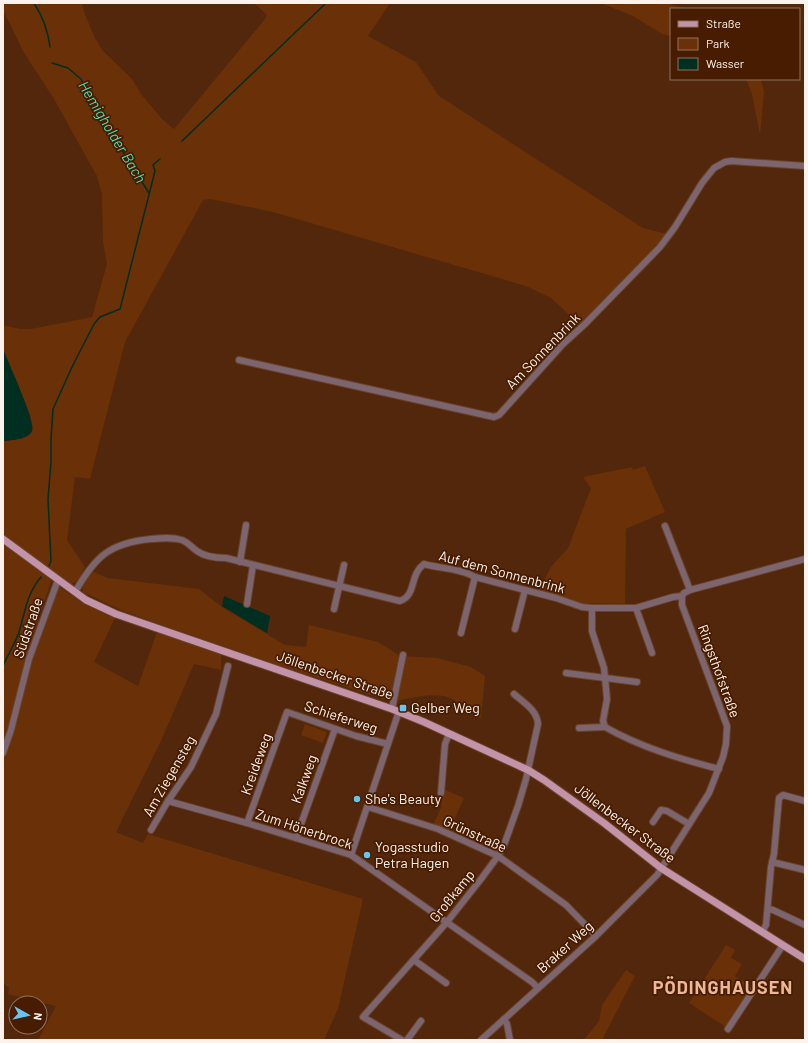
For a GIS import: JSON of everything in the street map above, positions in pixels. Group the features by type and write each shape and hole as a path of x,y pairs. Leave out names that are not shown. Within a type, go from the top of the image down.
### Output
{"main road":[{"name":"Jöllenbecker Straße","path":"3,539 86,600 145,624 396,710 528,770 604,823 661,868 805,959"}],"street":[{"name":"Am Sonnenbrink","path":"239,360 494,417 499,415 571,337 586,324 660,247 675,227 702,183 714,168 725,162 732,161 805,166"},
{"path":"240,562 246,525"},
{"path":"665,526 690,590"},
{"name":"Auf dem Sonnenbrink","path":"75,592 86,572 101,557 112,549 138,540 162,538 177,539 186,542 197,551 212,558 226,558 400,601 409,595 418,569 424,564 441,569 449,568 468,573 475,577 556,598 582,607 636,608 673,597 682,596"},
{"path":"682,596 690,590 805,559"},
{"path":"247,604 253,565"},
{"path":"334,609 344,565"},
{"path":"461,633 475,577"},
{"name":"Südstraße","path":"3,753 11,730 29,659 58,580"},
{"path":"515,629 525,590"},
{"name":"Ringsthofstraße","path":"661,868 709,793 719,769 726,744 727,726 682,605 682,596"},
{"path":"592,608 592,631 606,678 606,699 603,721 605,727"},
{"path":"636,608 652,653"},
{"path":"351,855 388,744 396,710 403,655"},
{"name":"Am Ziegensteg","path":"151,830 191,767 216,714 228,666"},
{"path":"566,673 637,682"},
{"name":"Großkamp","path":"402,1040 363,1018 447,922 481,879 504,845 518,806 538,724 537,718 530,707 514,694"},
{"name":"Schieferweg","path":"287,712 356,736 388,744"},
{"name":"Kreideweg","path":"247,823 287,712"},
{"path":"579,728 605,727 617,734 674,757 719,769"},
{"name":"Kalkweg","path":"296,838 335,729"},
{"path":"441,793 445,744 450,734"},
{"path":"762,932 766,925 779,798 783,795 805,801"},
{"name":"Zum Hönerbrock","path":"168,801 247,823 351,855 532,982 538,988"},
{"name":"Grünstraße","path":"368,807 438,829 498,856 566,905 596,936"},
{"path":"653,822 661,810 668,811 689,824"},
{"path":"772,862 805,870"},
{"name":"Braker Weg","path":"481,1040 596,936 641,892 657,875 661,868"},
{"path":"768,909 805,925"},
{"path":"728,1029 783,945"},
{"path":"414,960 446,982"},
{"path":"504,1019 508,1024 510,1040"},
{"path":"407,1040 421,1021"}],"green space":[{"path":"3,3 82,3 94,36 102,50 132,79 141,94 162,119 174,129 265,19 267,15 254,3 390,3 368,36 416,62 439,96 643,228 667,234 658,246 580,325 551,298 526,286 273,212 210,199 203,200 125,342 90,479 75,477 67,540 85,567 77,580 73,584 70,584 46,568 3,533 3,441 16,440 24,437 31,433 33,429 30,414 3,349 3,325 20,329 31,329 92,317 107,264 103,242 102,194 97,176 54,99 24,53 3,10"},
{"path":"601,3 666,3 684,8 670,8 670,36 662,34 633,16"},
{"path":"746,80 761,80 764,92 760,135 752,94"},
{"path":"645,466 665,512 626,529 625,604 581,603 539,590 551,567 568,548 591,488 583,477 632,467 633,470"},
{"path":"3,545 50,578 51,581 26,658 9,730 3,747"},
{"path":"91,571 108,578 199,589 222,607 285,645 306,647 309,625 378,642 400,656 437,658 471,667 485,676 481,719 456,701 446,697 433,695 399,700 395,703 275,664 121,610 83,592 84,584"},
{"path":"59,587 82,603 115,618 94,662 138,686 157,632 221,654 221,670 194,664 161,741 116,832 143,843 148,834 363,899 338,1009 324,1040 38,1040 41,1035 48,1035 48,1021 56,1006 48,1004 48,995 8,994 9,988 3,983 3,760 30,659 56,588"},
{"path":"305,724 327,732 323,743 301,735"},
{"path":"443,789 464,798 449,831 433,825 441,808"},
{"path":"726,945 735,950 731,958 742,964 735,976 754,988 726,1027 689,1003"},
{"path":"626,970 635,976 602,1040 584,1040 599,1021 602,1005"}],"water":[{"path":"3,349 30,416 32,431 23,438 3,441"},
{"path":"224,596 270,616 267,633 222,606"}],"waterway":[{"name":"Hemigholder Bach","path":"34,3 45,24 50,47"},
{"path":"182,141 326,3"},
{"name":"Hemigholder Bach","path":"52,63 68,68 81,79 97,111 149,193"},
{"path":"49,566 51,561 48,499 53,409 94,324 100,317 120,309 155,171 153,165 160,159"},
{"path":"3,666 19,632 29,596 41,577"}],"place":[{"name":"Gelber Weg","path":"403,708"},
{"name":"She's Beauty","path":"357,799"},
{"name":"Yogasstudio Petra Hagen","path":"367,855"}],"district":[{"name":"PÖDINGHAUSEN","path":"723,988"}]}
